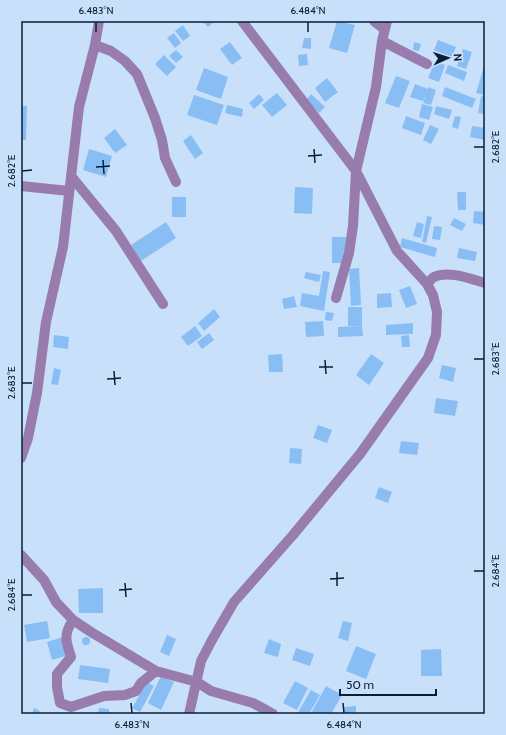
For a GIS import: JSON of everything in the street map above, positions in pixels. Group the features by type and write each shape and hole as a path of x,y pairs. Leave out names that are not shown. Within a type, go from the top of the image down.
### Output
{"street":[{"path":"21,458 28,438 37,393 46,322 63,247 79,107 95,45 99,21"},
{"path":"189,714 201,661 234,602 293,535 360,454 428,358 436,335 438,312 433,295 427,284 397,251 356,171 242,21"},
{"path":"336,298 349,253 353,226 356,171 376,87 382,41 386,25 374,21"},
{"path":"382,41 427,64"},
{"path":"95,45 111,51 125,61 137,74 155,118 162,140 165,158 176,182"},
{"path":"71,176 116,231 163,304"},
{"path":"21,186 69,191"},
{"path":"427,284 434,278 443,274 485,283"},
{"path":"21,556 44,580 56,602 73,620 156,671 197,682 211,691 253,703 273,714"},
{"path":"73,620 67,629 66,638 71,657 57,674 57,687 60,703 71,707 104,696 125,695 136,691 141,683 156,671"}],"building":[{"path":"202,21 215,21 208,27"},
{"path":"337,21 355,25 347,53 329,48"},
{"path":"183,25 190,36 183,41 175,31"},
{"path":"174,33 181,43 175,48 167,38"},
{"path":"304,38 311,38 311,49 302,48"},
{"path":"438,40 456,47 451,58 434,50"},
{"path":"230,42 242,58 232,65 220,49"},
{"path":"414,42 421,44 419,51 413,50"},
{"path":"463,49 472,52 466,69 457,66"},
{"path":"176,50 183,57 176,63 169,56"},
{"path":"307,54 308,65 299,66 298,55"},
{"path":"164,55 176,67 167,76 155,64"},
{"path":"435,61 445,65 439,82 428,78"},
{"path":"485,63 485,90 484,95 476,93"},
{"path":"448,65 467,72 464,81 445,73"},
{"path":"204,68 228,77 221,99 196,90"},
{"path":"396,76 410,81 399,108 385,103"},
{"path":"327,78 338,92 325,102 315,88"},
{"path":"415,84 428,89 428,87 436,90 431,105 423,103 426,94 423,101 410,97"},
{"path":"445,87 476,99 472,108 442,96"},
{"path":"277,93 287,105 272,117 262,105"},
{"path":"259,94 264,100 254,109 249,103"},
{"path":"311,94 325,107 319,113 306,100"},
{"path":"194,95 224,105 217,125 187,115"},
{"path":"481,96 485,97 485,114 478,113"},
{"path":"422,104 433,107 429,120 419,117"},
{"path":"227,105 243,109 242,117 225,113"},
{"path":"21,106 27,106 26,140 21,140"},
{"path":"436,106 452,110 449,119 434,114"},
{"path":"406,116 425,123 421,135 402,128"},
{"path":"455,116 461,117 458,129 452,127"},
{"path":"430,125 439,129 431,144 423,140"},
{"path":"472,126 485,128 485,140 470,137"},
{"path":"115,129 127,145 115,153 104,138"},
{"path":"191,135 203,153 195,159 183,141"},
{"path":"89,149 112,156 106,177 83,170"},
{"path":"295,187 313,188 312,214 294,213"},
{"path":"457,192 466,192 466,210 458,210"},
{"path":"172,197 186,197 186,217 172,217"},
{"path":"474,211 485,212 485,225 473,223"},
{"path":"427,216 432,217 426,243 422,242"},
{"path":"454,218 466,224 462,231 450,225"},
{"path":"166,222 176,238 141,261 131,245"},
{"path":"417,222 424,224 421,238 413,236"},
{"path":"434,226 442,227 440,240 432,239"},
{"path":"332,237 346,237 345,263 332,263"},
{"path":"402,238 437,248 435,257 400,247"},
{"path":"459,248 477,252 475,261 457,258"},
{"path":"359,268 361,305 351,306 349,269"},
{"path":"323,271 330,272 324,311 300,306 302,293 319,296"},
{"path":"306,272 321,275 319,282 304,278"},
{"path":"410,286 417,304 406,308 399,290"},
{"path":"391,293 392,307 377,308 377,294"},
{"path":"294,296 297,307 284,309 282,299"},
{"path":"348,307 362,307 362,326 348,326"},
{"path":"214,309 220,317 204,331 198,323"},
{"path":"326,312 334,313 332,321 325,320"},
{"path":"323,321 324,336 306,337 305,322"},
{"path":"413,323 413,334 386,335 386,325"},
{"path":"195,326 202,336 188,346 181,337"},
{"path":"362,326 363,336 338,337 338,327"},
{"path":"209,333 214,340 202,349 197,342"},
{"path":"54,335 69,337 68,349 53,347"},
{"path":"409,335 410,347 402,347 401,336"},
{"path":"282,354 283,372 269,372 268,355"},
{"path":"371,354 384,363 369,385 356,375"},
{"path":"442,365 456,368 453,382 439,378"},
{"path":"54,368 61,370 58,385 51,384"},
{"path":"436,398 458,401 455,416 434,413"},
{"path":"318,425 332,430 327,443 313,438"},
{"path":"401,441 419,443 417,455 399,453"},
{"path":"290,448 302,449 301,464 289,463"},
{"path":"379,487 392,492 388,503 375,498"},
{"path":"103,588 103,613 79,613 78,589"},
{"path":"47,621 50,638 27,642 24,625"},
{"path":"343,621 352,623 348,641 338,638"},
{"path":"167,635 176,639 169,656 160,652"},
{"path":"63,637 69,655 52,660 47,642"},
{"path":"86,637 89,638 89,644 86,645 83,644 82,641 83,638"},
{"path":"269,639 281,644 278,657 264,653"},
{"path":"356,646 376,654 366,679 346,671"},
{"path":"296,648 314,654 310,666 292,660"},
{"path":"441,649 442,676 421,676 421,650"},
{"path":"80,665 110,669 108,683 78,679"},
{"path":"161,676 174,682 161,710 148,703"},
{"path":"295,681 308,688 297,710 283,703"},
{"path":"147,682 154,686 140,712 132,708"},
{"path":"326,686 342,695 331,714 311,713"},
{"path":"311,690 320,695 309,714 297,714"},
{"path":"356,706 356,714 343,714 343,707"},
{"path":"34,708 40,711 38,714 32,714"},
{"path":"99,708 109,709 109,714 98,714"}]}
